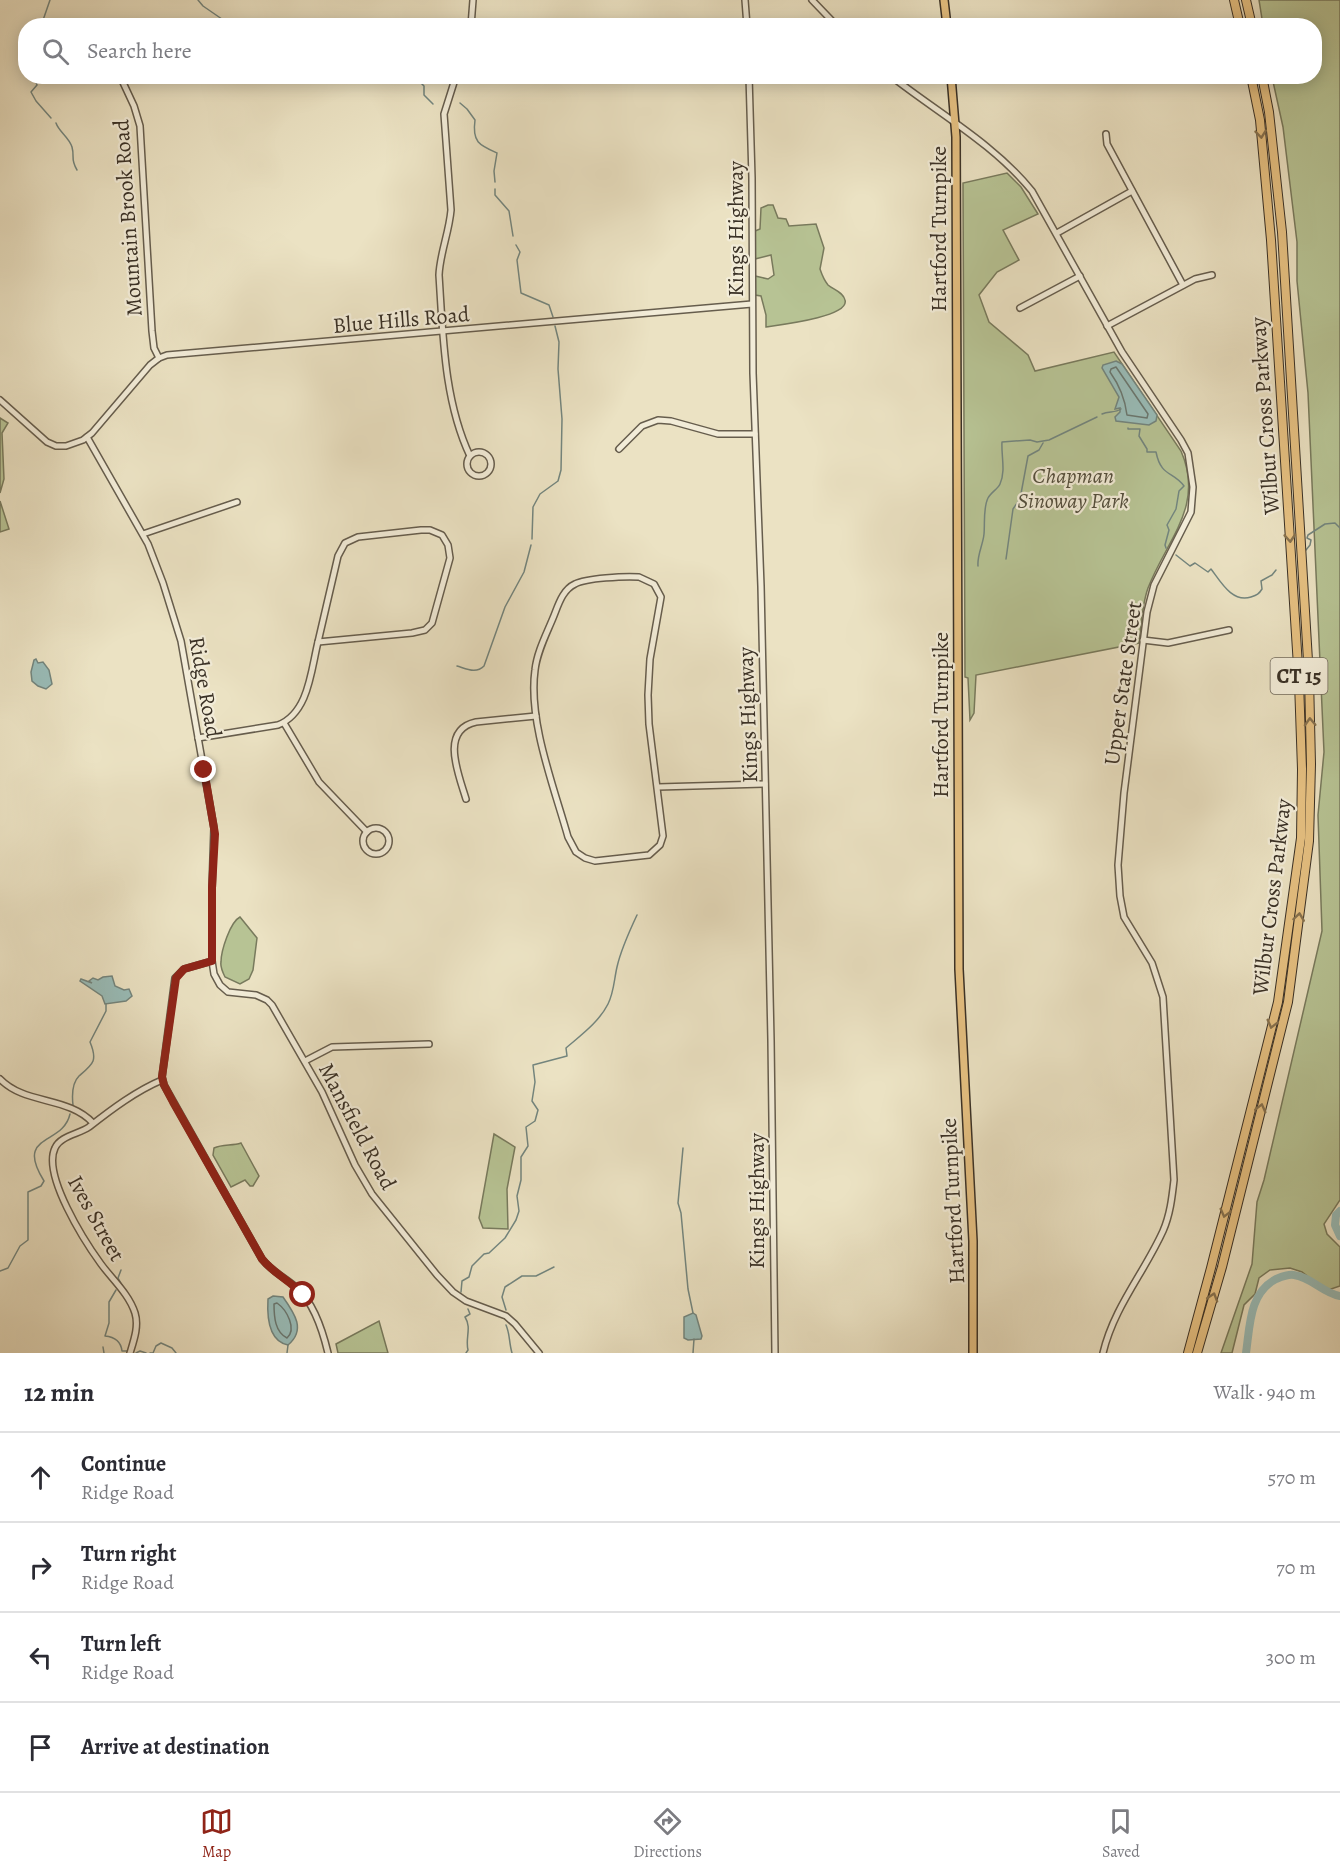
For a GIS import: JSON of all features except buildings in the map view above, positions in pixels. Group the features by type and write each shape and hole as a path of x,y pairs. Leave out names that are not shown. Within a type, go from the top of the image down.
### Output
{"highway":[{"path":"1234,0 1238,18"},
{"path":"1246,0 1250,18"},
{"name":"Wilbur Cross Parkway","path":"1186,1353 1211,1268 1278,1002 1301,838 1302,769 1299,682 1271,240 1260,120 1253,84"},
{"name":"Wilbur Cross Parkway","path":"1197,1353 1222,1267 1287,1002 1309,841 1311,764 1309,677 1282,232 1269,112 1264,84"},
{"path":"1202,1353 1206,1319"}],"main road":[{"path":"944,0 946,18"},
{"name":"Hartford Turnpike","path":"952,84 956,125 959,969 973,1241 972,1353"}],"street":[{"path":"472,18 473,0"},
{"path":"745,0 746,18"},
{"path":"812,0 829,18"},
{"name":"Mountain Brook Road","path":"124,84 140,126 152,331 154,348 159,358"},
{"path":"453,84 444,114 451,210 439,267 447,376 464,443 470,456 466,467 471,474 483,476 489,471 490,459 485,453 477,452 470,456"},
{"name":"Kings Highway","path":"749,84 775,1353"},
{"name":"Upper State Street","path":"902,84 979,141 1019,176 1037,198 1122,352 1181,440 1188,453 1193,478 1194,492 1191,512 1154,585 1143,640 1121,816 1118,865 1124,917 1152,963 1162,997 1174,1180 1171,1206 1162,1231 1113,1321 1103,1353"},
{"path":"1106,134 1107,144 1184,285"},
{"path":"1057,233 1132,191"},
{"path":"1107,326 1184,285 1201,277 1212,275"},
{"path":"1020,308 1080,276"},
{"name":"Blue Hills Road","path":"159,358 173,354 752,304"},
{"path":"0,400 49,444 66,446 87,437 159,358"},
{"path":"619,449 642,426 658,420 671,421 718,434 755,434"},
{"name":"Ridge Road","path":"87,437 143,534 159,570 178,628 214,828 212,961"},
{"path":"143,534 237,502"},
{"path":"198,738 284,723 297,711 303,700 338,556 345,543 358,537 421,530 434,531 445,538 450,558 435,619 429,627 421,632 318,642"},
{"path":"635,577 648,579 656,586 661,597 650,659 648,695 650,732 658,787 663,836 660,845 653,852 642,856 590,860 580,855 570,842 536,716 534,687 537,660 565,592 574,584 635,577"},
{"path":"1143,640 1168,643 1229,630"},
{"path":"466,799 454,747 455,737 460,730 476,722 536,716"},
{"path":"284,723 319,782 367,832"},
{"path":"658,787 765,784"},
{"path":"378,828 386,832 389,843 384,850 375,853 368,850 364,842 367,832 378,828"},
{"path":"212,961 184,969 176,978 162,1080 262,1259 272,1270 298,1289 306,1299 328,1353"},
{"name":"Mansfield Road","path":"212,961 214,974 222,988 234,993 260,996 272,1005 335,1116 357,1170 372,1194 438,1275 453,1292 466,1302 506,1316 540,1353"},
{"path":"305,1061 332,1047 429,1044"},
{"path":"0,1079 15,1091 68,1107 87,1117 93,1123"},
{"name":"Ives Street","path":"130,1353 136,1327 134,1310 125,1293 96,1256 72,1216 58,1188 52,1156 57,1144 93,1123 122,1102 162,1080"}],"green space":[{"path":"1259,0 1340,0 1340,1200 1324,1224 1327,1234 1340,1247 1340,1286 1324,1289 1302,1272 1290,1268 1270,1270 1259,1278 1255,1294 1244,1305 1232,1353 1221,1353 1252,1264 1257,1202 1322,931 1318,815 1324,752 1308,393 1297,281 1297,242 1283,127 1274,84 1322,84 1322,18 1262,18"},
{"name":"Chapman Sinoway Park","path":"1007,173 1021,187 1038,214 1003,230 1019,260 997,272 979,295 989,322 1028,355 1035,371 1114,352 1181,451 1189,489 1181,522 1148,588 1139,643 976,675 974,713 970,720 968,678 965,677 963,183"},
{"path":"773,205 778,218 786,219 789,226 816,224 824,248 820,269 828,285 840,293 845,300 844,306 837,311 812,319 766,327 766,315 761,296 755,295 755,276 768,279 774,275 771,255 755,259 755,231 760,229 761,208"},
{"path":"0,418 8,423 2,433 4,479 0,493"},
{"path":"0,501 9,529 0,532"},
{"path":"240,917 257,938 253,970 249,979 240,984 225,977 221,964 227,937"},
{"path":"494,1134 515,1147 507,1189 508,1229 483,1228 479,1218"},
{"path":"241,1143 259,1176 253,1186 245,1180 231,1187 213,1155 214,1148"},
{"path":"379,1321 388,1353 338,1353 336,1344"}],"water":[{"path":"1116,361 1122,364 1157,415 1156,421 1149,425 1116,421 1115,417 1120,412 1120,408 1115,409 1119,397 1102,368 1103,365"},
{"path":"36,659 38,663 43,662 49,670 52,684 46,689 32,681 31,672"},
{"path":"112,976 115,986 124,990 129,989 132,996 126,1001 105,1004 102,996 80,981 81,979 92,983 89,981 93,978 98,980"},
{"path":"273,1296 283,1297 297,1322 296,1334 288,1345 276,1339 270,1327 268,1299"},
{"path":"693,1313 696,1315 702,1336 701,1339 688,1340 684,1338 684,1317"}],"waterway":[{"path":"44,18 50,0"},
{"path":"198,0 220,18"},
{"path":"37,84 31,92 51,118"},
{"path":"422,84 424,95 433,104"},
{"path":"460,103 475,120 474,127 478,142 497,153 495,182"},
{"path":"56,123 71,143 77,170"},
{"path":"495,189 495,195 509,211 513,236"},
{"path":"516,245 520,252 517,260 521,293 549,305 553,317"},
{"path":"532,539 533,507 540,494 558,481 561,470 559,342 555,326"},
{"path":"1102,414 1121,409"},
{"path":"978,566 984,534 986,502 1002,479 1002,442 1049,440 1097,417"},
{"path":"1128,428 1140,429 1139,436 1147,452 1156,452 1164,470 1184,486 1179,491 1176,509 1167,525 1169,530 1166,548"},
{"path":"1006,559 1013,509 1020,499 1028,456 1039,450 1043,443"},
{"path":"1306,550 1311,540 1307,538 1308,535 1325,524 1335,523 1340,528"},
{"path":"457,666 475,670 484,666 505,607 524,572 531,545"},
{"path":"1176,555 1190,566 1195,563 1208,572 1211,569 1228,590 1244,598 1259,593 1262,589 1261,581 1276,570"},
{"path":"461,1292 462,1281 469,1277 472,1266 505,1238 519,1211 517,1196 521,1180 521,1157 528,1146 526,1127 535,1121 538,1110 532,1101 535,1082 533,1065 567,1056 566,1048 600,1017 612,995 621,954 637,915"},
{"path":"73,1105 75,1082 93,1062 94,1054 90,1042 106,1011 106,1004"},
{"path":"0,1271 8,1268 20,1246 28,1240 28,1192 41,1186 44,1181 36,1166 34,1155 37,1147 59,1131 66,1124 70,1114"},
{"path":"683,1148 678,1203 693,1313"},
{"path":"1340,1211 1336,1215 1335,1225 1340,1236"},
{"path":"506,1310 502,1297 505,1287 522,1276 536,1276 554,1267"},
{"path":"121,1270 118,1278 122,1285"},
{"path":"1246,1353 1250,1321 1256,1301 1267,1285 1276,1279 1289,1275 1300,1276 1340,1296"},
{"path":"116,1290 109,1302 109,1323 105,1336 115,1339 122,1351 127,1351"},
{"path":"466,1353 468,1329 465,1317 470,1314 468,1309"},
{"path":"506,1325 512,1353"},
{"path":"693,1353 694,1339"},
{"path":"150,1353 153,1353 156,1346 161,1343 172,1348 176,1353"},
{"path":"287,1353 288,1345"},
{"path":"103,1347 104,1353"},
{"path":"136,1353 140,1351 146,1353"}],"route":[{"path":"204,770 215,834 212,961 184,969 176,978 162,1080 262,1259 303,1295"}]}
